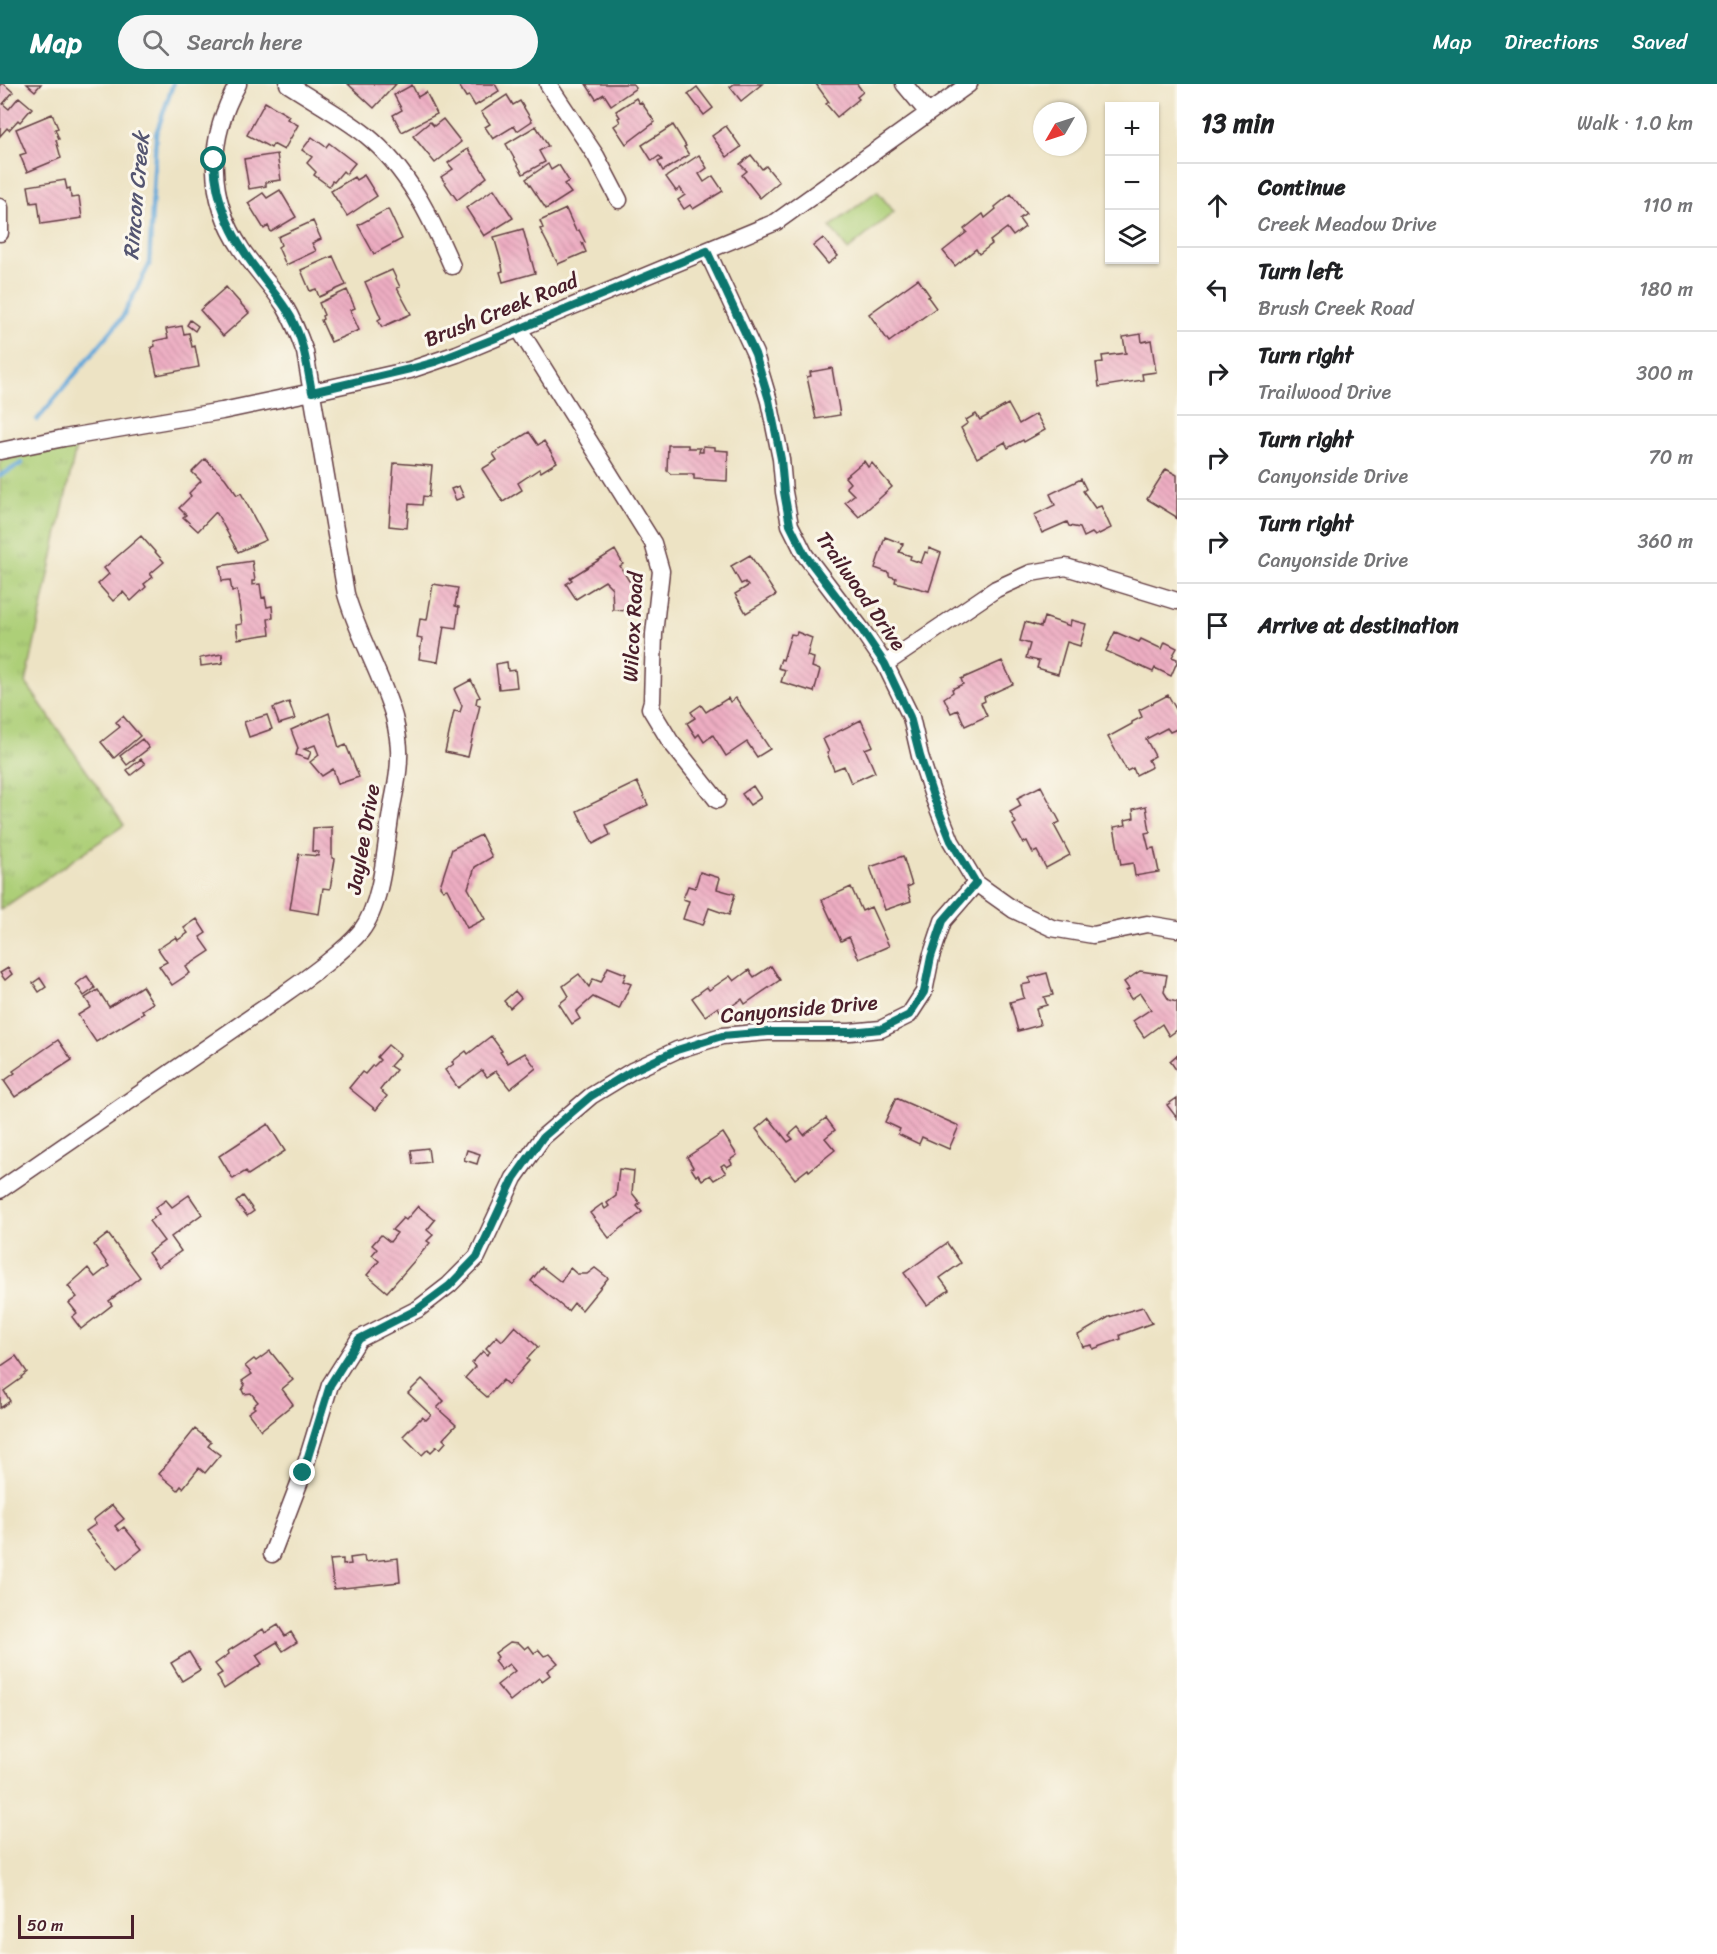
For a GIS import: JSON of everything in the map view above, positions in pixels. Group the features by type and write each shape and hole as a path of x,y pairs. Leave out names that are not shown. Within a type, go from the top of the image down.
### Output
{"street":[{"name":"Jaylee Drive","path":"0,1190 292,988 354,939 371,914 378,892 399,761 398,742 388,701 355,622 346,594 305,352 283,303 259,274 231,232 218,195 214,177 215,144 225,110 238,84"},
{"path":"288,84 360,131 386,155 417,194 428,212 452,266"},
{"path":"548,84 596,156 620,200"},
{"path":"904,84 928,113"},
{"name":"Brush Creek Road","path":"0,451 54,439 222,411 427,364 519,329 764,228 783,217 969,84"},
{"path":"0,207 0,233"},
{"name":"Trailwood Drive","path":"707,251 755,354 769,400 781,459 790,525 805,555 885,664 910,717 933,796 948,832 976,883 1014,910 1052,928 1093,934 1147,924 1177,929"},
{"name":"Wilcox Road","path":"519,329 653,543 661,571 654,634 650,708 670,741 717,800"},
{"path":"885,664 996,588 1032,573 1066,567 1177,601"},
{"name":"Canyonside Drive","path":"272,1554 303,1473 330,1385 359,1339 418,1309 449,1286 477,1257 514,1178 543,1137 591,1096 632,1071 677,1050 722,1036 768,1032 850,1032 881,1029 909,1015 924,992 931,957 943,921 976,883"}],"green space":[{"path":"877,191 894,212 848,250 830,227"},
{"path":"77,442 26,683 124,825 0,910 0,461"}],"building":[{"path":"0,84 4,84 13,92 3,104 9,109 19,97 32,108 20,122 18,120 0,136"},
{"path":"27,84 41,84 35,91"},
{"path":"348,84 396,84 374,108"},
{"path":"458,84 495,84 499,91 475,106"},
{"path":"586,84 633,84 636,88 611,105 604,94 596,99"},
{"path":"734,84 762,84 741,101 730,87"},
{"path":"816,84 857,84 863,92 857,97 859,99 837,117 826,104 829,102"},
{"path":"412,85 418,97 426,92 437,114 402,132 393,115 402,110 394,95"},
{"path":"697,87 713,108 704,115 688,94"},
{"path":"507,95 513,105 520,101 532,121 517,131 514,126 493,139 485,127 490,124 481,112"},
{"path":"636,98 655,122 626,144 614,126 620,122 616,111"},
{"path":"265,102 289,116 287,119 298,125 284,150 273,144 271,148 247,135"},
{"path":"52,114 58,128 55,129 59,139 56,140 61,158 27,172 20,155 26,153 16,129"},
{"path":"443,119 461,142 435,163 413,136 430,122 434,126"},
{"path":"673,125 689,155 663,171 658,162 662,160 659,156 652,161 642,145"},
{"path":"536,126 548,146 539,151 545,162 523,174 506,144"},
{"path":"726,126 741,147 727,157 712,136"},
{"path":"312,137 326,147 329,143 355,163 346,174 343,171 329,186 314,175 316,172 307,163 312,157 302,150"},
{"path":"468,149 487,177 457,200 441,177 453,169 448,163"},
{"path":"277,154 281,180 266,182 266,186 249,189 244,159"},
{"path":"699,155 707,168 699,174 704,182 713,176 723,191 693,209 690,205 684,209 678,200 685,195 680,188 676,191 666,177"},
{"path":"751,155 762,169 766,166 779,182 760,198 742,175 747,171 740,164"},
{"path":"548,164 551,170 559,165 569,181 564,184 571,193 546,209 526,179"},
{"path":"364,175 377,196 347,216 331,191 354,177 356,180"},
{"path":"65,180 67,189 70,188 71,198 79,197 82,218 41,224 38,202 31,203 28,186"},
{"path":"494,189 513,218 484,236 466,208"},
{"path":"280,190 296,217 271,232 268,226 264,229 248,203 263,193 267,198"},
{"path":"1011,194 1026,214 1019,219 1025,227 1013,236 1007,228 990,241 992,244 979,254 976,249 955,266 943,251 967,232 964,229 983,214 985,218"},
{"path":"388,209 402,239 374,254 358,225"},
{"path":"566,209 576,231 579,230 585,242 582,243 586,252 558,264 540,229 543,228 540,221"},
{"path":"313,221 321,239 312,243 316,251 286,265 278,247 281,245 278,237"},
{"path":"523,229 535,273 503,282 500,272 503,271 501,261 494,237"},
{"path":"823,238 838,256 828,264 813,246"},
{"path":"333,256 346,285 319,297 316,289 310,291 301,270"},
{"path":"392,270 400,287 397,288 411,314 382,327 378,320 381,318 365,282"},
{"path":"918,279 936,308 889,342 869,314"},
{"path":"226,287 249,313 223,336 200,310"},
{"path":"347,290 355,308 350,310 359,330 331,342 321,320 324,315 319,303"},
{"path":"190,320 198,326 195,331 187,325"},
{"path":"182,326 184,334 189,333 192,347 195,346 199,367 157,375 151,348 155,346 154,341 168,338 166,329"},
{"path":"1141,334 1142,342 1151,340 1156,372 1142,374 1143,380 1099,387 1096,363 1103,362 1102,356 1126,353 1123,337"},
{"path":"832,368 840,415 816,419 807,377 811,376 810,372"},
{"path":"1008,404 1019,424 1036,414 1045,430 1008,448 1005,442 977,458 961,428 968,423 966,420 976,414 980,420"},
{"path":"529,432 538,445 544,441 557,462 541,472 539,469 518,483 522,490 503,502 482,469 497,460 493,454"},
{"path":"668,445 688,445 688,448 700,448 699,452 703,452 703,446 728,451 727,481 694,479 694,474 671,474 667,471"},
{"path":"205,459 225,478 237,495 241,493 266,540 238,552 216,512 198,531 183,517 186,515 179,508 201,481 192,472"},
{"path":"864,461 868,467 872,463 892,487 859,517 845,502 854,495 846,487 850,483 845,477"},
{"path":"394,463 432,466 429,497 423,496 422,505 409,504 407,528 389,526"},
{"path":"1166,469 1177,475 1177,520 1175,516 1147,499"},
{"path":"1081,479 1086,489 1083,491 1095,508 1101,506 1111,528 1095,536 1092,533 1084,537 1080,528 1069,526 1067,522 1042,533 1034,515 1055,505 1050,494"},
{"path":"459,486 464,497 456,500 451,489"},
{"path":"141,536 164,562 150,574 153,577 144,584 146,587 131,601 123,592 113,601 98,584 109,574 104,568"},
{"path":"885,537 903,544 899,552 921,563 929,548 941,553 929,591 895,582 896,578 889,576 889,573 875,568"},
{"path":"615,550 623,564 620,566 629,581 633,580 631,611 613,610 612,588 605,581 576,599 566,584 572,580 570,578"},
{"path":"750,555 776,595 746,613 735,594 748,586 745,582 741,584 731,566"},
{"path":"252,561 255,581 252,581 252,585 260,584 262,598 265,597 267,607 272,606 273,618 268,619 270,634 238,639 236,625 242,624 237,590 232,591 230,580 222,581 220,566"},
{"path":"433,584 458,588 455,606 459,607 456,628 444,626 438,662 419,659 422,639 417,638 420,619 427,620"},
{"path":"1044,617 1070,626 1071,620 1086,624 1080,646 1067,642 1058,674 1037,668 1039,661 1026,658 1030,644 1020,641 1025,622 1041,627"},
{"path":"797,632 812,638 807,656 814,658 812,667 820,670 814,692 781,682 785,670 778,668 781,659 783,660 791,634 796,635"},
{"path":"1115,632 1139,642 1141,639 1162,649 1165,642 1177,648 1172,657 1177,659 1177,662 1171,676 1155,668 1153,672 1106,651"},
{"path":"222,654 223,663 201,666 200,658"},
{"path":"1002,661 1013,684 984,697 985,701 981,703 987,716 965,726 958,710 951,713 944,698 953,692 952,689 963,684 961,679"},
{"path":"507,662 508,671 515,670 517,687 499,689 496,664"},
{"path":"471,680 480,697 477,698 476,704 480,705 468,757 445,752 454,711 460,712 462,706 454,689"},
{"path":"1168,695 1177,711 1177,729 1170,732 1167,728 1146,739 1155,756 1148,760 1152,767 1136,775 1133,768 1127,771 1108,737 1142,717 1139,710"},
{"path":"728,698 730,702 736,698 770,749 757,757 747,742 726,756 713,735 704,742 699,734 696,737 687,723 695,718 691,712 701,705 706,712"},
{"path":"289,702 295,719 279,724 273,708"},
{"path":"329,713 339,748 346,745 359,777 338,784 333,769 322,776 310,762 319,755 315,745 304,749 311,752 308,759 296,755 298,748 291,730"},
{"path":"267,715 272,729 249,737 244,722"},
{"path":"123,716 140,736 114,758 101,742 120,727 116,722"},
{"path":"861,720 873,746 865,749 875,772 851,783 844,766 834,770 823,739"},
{"path":"142,739 149,748 127,765 120,756"},
{"path":"141,759 145,764 131,775 127,770"},
{"path":"637,782 648,805 606,825 610,835 593,844 577,811"},
{"path":"753,786 761,798 750,805 742,794"},
{"path":"1041,786 1060,822 1054,825 1070,855 1046,868 1037,851 1033,853 1027,841 1023,843 1013,825 1016,823 1010,812 1021,806 1017,798"},
{"path":"1146,806 1150,832 1145,833 1149,849 1154,848 1159,872 1135,876 1133,863 1121,865 1114,827 1126,825 1125,820 1134,818 1133,809"},
{"path":"332,827 332,858 335,859 330,889 323,888 319,914 290,909 299,854 318,856 319,852 312,851 313,828"},
{"path":"481,835 492,857 475,867 468,888 485,919 467,928 447,889 443,890 440,886 452,849"},
{"path":"903,856 912,885 907,887 911,901 885,910 870,867"},
{"path":"700,872 720,878 717,889 735,894 729,915 709,908 703,925 683,919 689,901 683,899 688,886 695,888"},
{"path":"851,887 862,911 871,907 889,946 859,959 849,937 841,941 822,900"},
{"path":"197,919 206,933 200,937 210,951 186,967 190,973 172,985 159,966 167,962 158,949 176,937 178,940 188,933 184,928"},
{"path":"771,966 780,980 745,1004 742,999 721,1013 718,1007 705,1016 692,998 707,987 709,990 730,976 734,981 749,970 754,977"},
{"path":"608,967 626,974 623,981 631,984 619,1009 593,997 576,1012 580,1019 572,1024 559,1004 569,996 563,986 579,974 589,987 593,979 601,982"},
{"path":"8,968 12,974 5,980 0,973"},
{"path":"1140,971 1167,975 1164,992 1169,1000 1177,1002 1177,1030 1169,1036 1162,1024 1144,1037 1133,1021 1151,1009 1140,993 1131,999 1126,991 1129,989 1124,982"},
{"path":"1047,973 1053,995 1044,997 1047,1005 1036,1008 1040,1025 1018,1031 1010,1002 1024,998 1021,985 1031,983 1029,978"},
{"path":"87,976 95,988 84,996 76,984"},
{"path":"40,978 46,987 39,992 33,983"},
{"path":"142,986 153,1003 142,1010 144,1013 96,1042 78,1015 91,1007 85,998 98,990 109,1007"},
{"path":"515,991 521,998 510,1008 504,1001"},
{"path":"491,1036 508,1063 525,1053 536,1068 510,1089 496,1071 487,1077 482,1070 458,1088 445,1070 466,1051 468,1054"},
{"path":"58,1040 72,1060 15,1097 4,1081 15,1073 13,1071"},
{"path":"388,1045 400,1055 390,1066 396,1070 380,1090 387,1096 376,1110 349,1088 362,1072 365,1074 380,1060 377,1057"},
{"path":"1177,1055 1177,1071 1170,1061"},
{"path":"896,1098 959,1126 949,1149 922,1137 919,1144 898,1134 900,1129 885,1122"},
{"path":"1177,1098 1177,1118 1167,1105"},
{"path":"769,1118 788,1142 793,1139 789,1135 798,1127 804,1135 826,1118 835,1130 825,1138 835,1150 795,1179 756,1129"},
{"path":"268,1124 285,1151 248,1175 246,1171 233,1179 219,1156"},
{"path":"723,1133 737,1155 730,1160 732,1164 727,1167 724,1164 721,1166 726,1173 714,1180 710,1175 702,1180 698,1174 696,1176 687,1157"},
{"path":"428,1148 430,1162 413,1164 411,1150"},
{"path":"467,1150 480,1154 477,1164 464,1160"},
{"path":"619,1169 634,1171 632,1193 640,1203 637,1206 642,1212 609,1238 590,1213 602,1204 605,1209 609,1206 607,1203 616,1196"},
{"path":"189,1195 202,1214 171,1237 181,1251 158,1267 148,1253 164,1241 149,1221 159,1214 155,1208 166,1200 172,1207"},
{"path":"243,1196 254,1211 247,1216 236,1202"},
{"path":"418,1206 435,1220 427,1230 433,1235 427,1241 430,1243 387,1292 367,1275 379,1261 372,1255 377,1249 372,1245 381,1235 390,1242 397,1233 392,1230 403,1218 406,1220"},
{"path":"108,1234 140,1277 109,1301 112,1305 81,1329 72,1317 77,1313 69,1303 77,1297 68,1286 88,1268 95,1277 109,1266 94,1245"},
{"path":"947,1243 961,1263 940,1278 949,1290 927,1305 904,1273"},
{"path":"542,1267 561,1282 570,1268 577,1274 587,1274 595,1268 608,1278 582,1310 574,1303 568,1311 531,1281"},
{"path":"1143,1307 1152,1323 1120,1335 1121,1339 1093,1349 1092,1345 1083,1347 1078,1335 1109,1317"},
{"path":"515,1326 538,1347 508,1385 503,1380 487,1397 465,1378 475,1367 472,1363 483,1351 487,1355 490,1352 486,1348 497,1336 502,1341"},
{"path":"270,1351 293,1380 282,1389 293,1404 261,1430 248,1413 255,1408 253,1406 258,1402 251,1393 244,1394 242,1390 245,1385 242,1381 252,1374 245,1366"},
{"path":"16,1356 27,1372 4,1391 10,1401 0,1408 0,1367"},
{"path":"422,1379 444,1401 437,1408 456,1425 443,1439 446,1442 440,1449 437,1446 431,1452 428,1449 422,1455 403,1436 422,1417 426,1420 431,1415 408,1393"},
{"path":"195,1429 211,1442 208,1446 220,1455 205,1473 199,1468 183,1488 181,1486 178,1490 159,1474"},
{"path":"112,1505 124,1519 115,1526 119,1531 124,1527 142,1549 117,1569 86,1531 96,1524 93,1520"},
{"path":"364,1556 365,1562 398,1558 400,1582 334,1589 330,1560 343,1559 343,1565 351,1564 350,1558"},
{"path":"278,1625 285,1636 291,1632 297,1642 283,1651 277,1642 256,1655 262,1664 224,1689 217,1676 222,1673 215,1664 229,1654 228,1651 263,1629 265,1633"},
{"path":"510,1642 519,1643 525,1649 529,1646 534,1653 539,1650 544,1656 550,1654 558,1663 547,1671 550,1675 542,1681 539,1678 510,1701 497,1685 515,1671 509,1664 501,1670 494,1661 498,1657 495,1653"},
{"path":"189,1652 200,1670 182,1681 171,1663"}],"waterway":[{"name":"Rincon Creek","path":"37,420 122,318 149,265 156,134 173,84"},
{"name":"Rincon Creek","path":"0,476 22,463"}],"route":[{"path":"214,160 214,177 218,195 231,232 259,274 283,303 291,318 305,352 312,392 435,362 707,251 755,354 769,400 781,459 790,525 805,555 885,664 910,717 933,796 951,841 976,883 943,921 931,957 924,992 909,1015 881,1029 850,1032 768,1032 722,1036 677,1050 632,1071 591,1096 543,1137 514,1178 477,1257 449,1286 418,1309 359,1339 330,1385 303,1473"}]}
